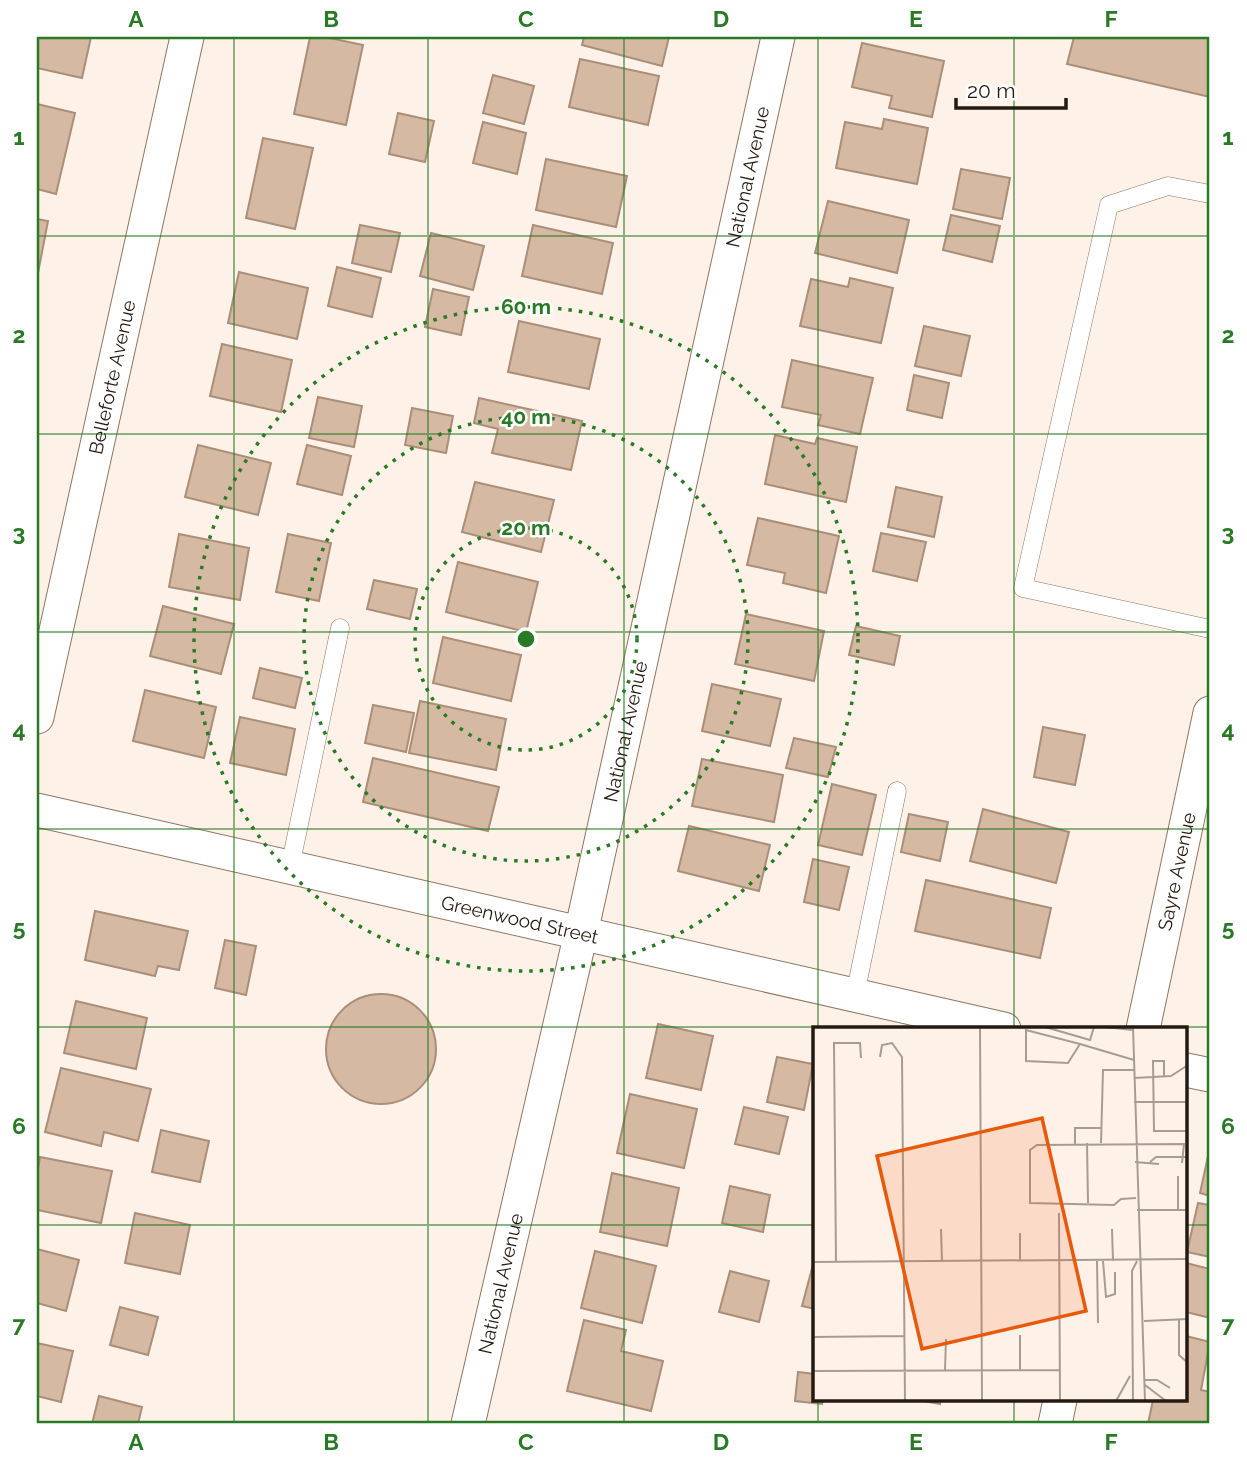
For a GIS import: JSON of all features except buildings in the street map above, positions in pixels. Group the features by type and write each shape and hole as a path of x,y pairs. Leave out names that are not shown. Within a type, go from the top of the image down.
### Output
{"street":[{"name":"Belleforte Avenue","path":"37,717 187,37"},
{"name":"National Avenue","path":"468,1424 581,933 778,37"},
{"name":"Sayre Avenue","path":"1143,1027 1210,713"},
{"name":"Greenwood Street","path":"37,810 995,1027"},
{"path":"1188,1070 1210,1075"},
{"path":"1055,1424 1060,1402"}],"lane":[{"path":"1210,194 1168,186 1109,205 1023,588 1210,629"},
{"path":"290,867 340,628"},
{"path":"855,995 897,791"}]}
